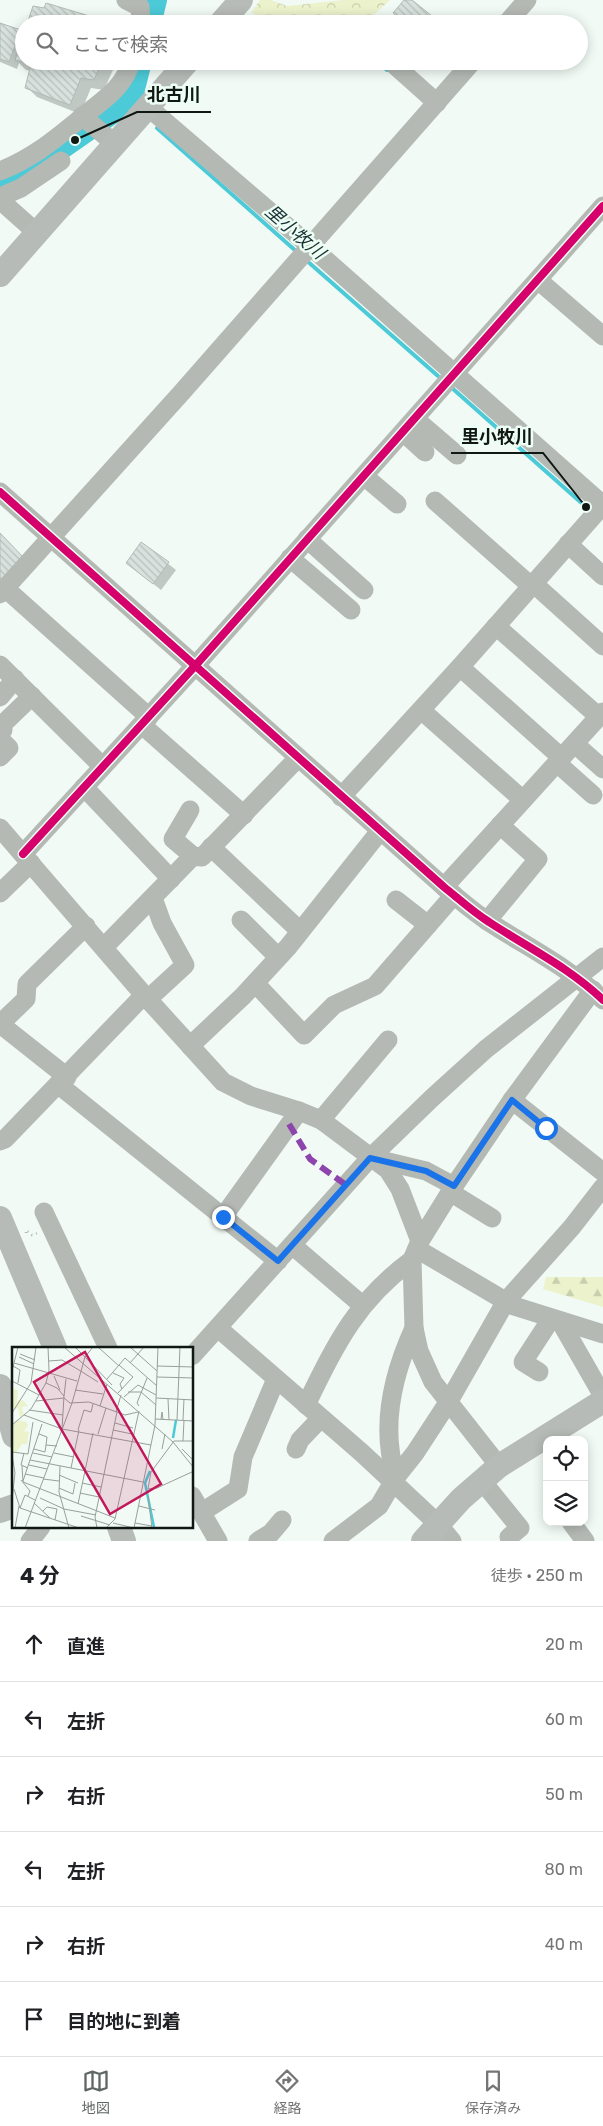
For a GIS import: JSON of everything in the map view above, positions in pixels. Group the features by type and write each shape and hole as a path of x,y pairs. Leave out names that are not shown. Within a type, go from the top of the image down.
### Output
{"main road":[{"path":"228,15 241,0"},
{"path":"0,275 37,233 109,140 148,107 180,70"},
{"path":"0,1218 55,1347"},
{"path":"0,1386 12,1429"},
{"path":"557,1436 603,1401"},
{"path":"437,1535 461,1499 490,1474 543,1447"},
{"path":"0,1511 12,1507"},
{"path":"119,1528 124,1541"}],"street":[{"path":"126,0 140,7 140,15"},
{"path":"514,15 527,0"},
{"path":"0,172 27,160 84,119 118,87 128,70"},
{"path":"400,70 437,103"},
{"path":"244,815 3,591 305,253 465,70"},
{"path":"148,107 305,253 454,375 603,505 341,797"},
{"path":"84,119 109,140"},
{"path":"37,233 0,199 21,188 61,161"},
{"path":"0,893 102,766 195,666 603,206"},
{"path":"538,280 603,336"},
{"path":"409,426 425,452"},
{"path":"409,426 457,455"},
{"path":"364,476 397,504"},
{"path":"0,492 449,891 487,921 576,978 598,995 512,1100 452,1189 416,1250 362,1305 335,1345 306,1405"},
{"path":"435,501 603,646"},
{"path":"308,539 364,590"},
{"path":"568,544 603,576"},
{"path":"290,558 351,610"},
{"path":"255,983 304,1035 334,1005 375,986 428,925 449,891 500,825 600,719 496,626"},
{"path":"0,665 102,766"},
{"path":"460,666 593,794"},
{"path":"0,697 15,680"},
{"path":"0,733 3,730 3,724 32,696"},
{"path":"421,710 523,800"},
{"path":"0,739 8,748 0,757"},
{"path":"575,744 603,769"},
{"path":"190,810 173,839 193,856 202,857 298,758"},
{"path":"84,787 171,879"},
{"path":"487,921 538,859 500,825"},
{"path":"0,828 146,997 223,1082 251,1096 321,1120 388,1170 400,1189 416,1250 414,1328 425,1366 432,1382 449,1401 520,1528 509,1537"},
{"path":"190,1046 255,983 278,957 380,831"},
{"path":"212,847 300,932"},
{"path":"104,947 193,856"},
{"path":"0,1141 6,1140 146,997 185,965 162,923 153,898"},
{"path":"396,900 428,925"},
{"path":"241,920 278,957"},
{"path":"86,926 27,984 26,999 0,1024 63,1081 223,1217 278,1261"},
{"path":"194,1354 370,1158 486,1049 603,957"},
{"path":"321,1120 388,1040"},
{"path":"512,1100 603,1172"},
{"path":"223,1217 299,1111"},
{"path":"370,1158 426,1171 492,1218"},
{"path":"333,1541 379,1506 394,1480 415,1453 449,1401 506,1301 572,1227 603,1187"},
{"path":"44,1212 108,1347"},
{"path":"292,1245 334,1291 362,1305"},
{"path":"416,1250 514,1306 555,1320 602,1331"},
{"path":"539,1372 523,1362 555,1320"},
{"path":"555,1320 603,1396"},
{"path":"218,1328 394,1480 437,1535"},
{"path":"394,1480 390,1461 390,1403 397,1372 414,1328"},
{"path":"218,1541 197,1504 238,1489 243,1457 276,1379"},
{"path":"296,1449 300,1440 321,1418"},
{"path":"258,1541 271,1533 282,1520"},
{"path":"574,1526 585,1541"}],"green space":[{"path":"260,0 271,0 287,6 344,0 390,0 374,15 257,15 251,13"},
{"path":"546,1277 603,1277 603,1307 543,1289"}],"building":[{"path":"404,0 412,0 431,15 396,15 393,13"},
{"path":"46,3 86,15 30,15 33,6 44,8"},
{"path":"0,23 15,28 15,46 9,62 0,59"},
{"path":"30,70 98,70 94,80 81,78 70,105 25,88"},
{"path":"0,533 23,557 0,582"},
{"path":"141,542 169,562 153,584 126,563"}],"waterway":[{"path":"152,15 156,0"},
{"path":"0,188 38,165 111,114 134,89 139,70"},
{"name":"里小牧川","path":"157,128 297,252"},
{"name":"里小牧川","path":"306,260 438,376"},
{"name":"里小牧川","path":"452,388 586,507"}],"marked path":[{"path":"289,1124 310,1159 346,1185"}],"cycle path":[{"path":"23,854 195,666 603,206"},
{"path":"0,492 444,887 483,918 577,978 603,1000"}],"place":[{"name":"北古川","path":"75,140"},
{"name":"里小牧川","path":"586,507"}],"route":[{"path":"223,1217 278,1261 370,1158 426,1171 454,1186 512,1100 546,1128"}]}
